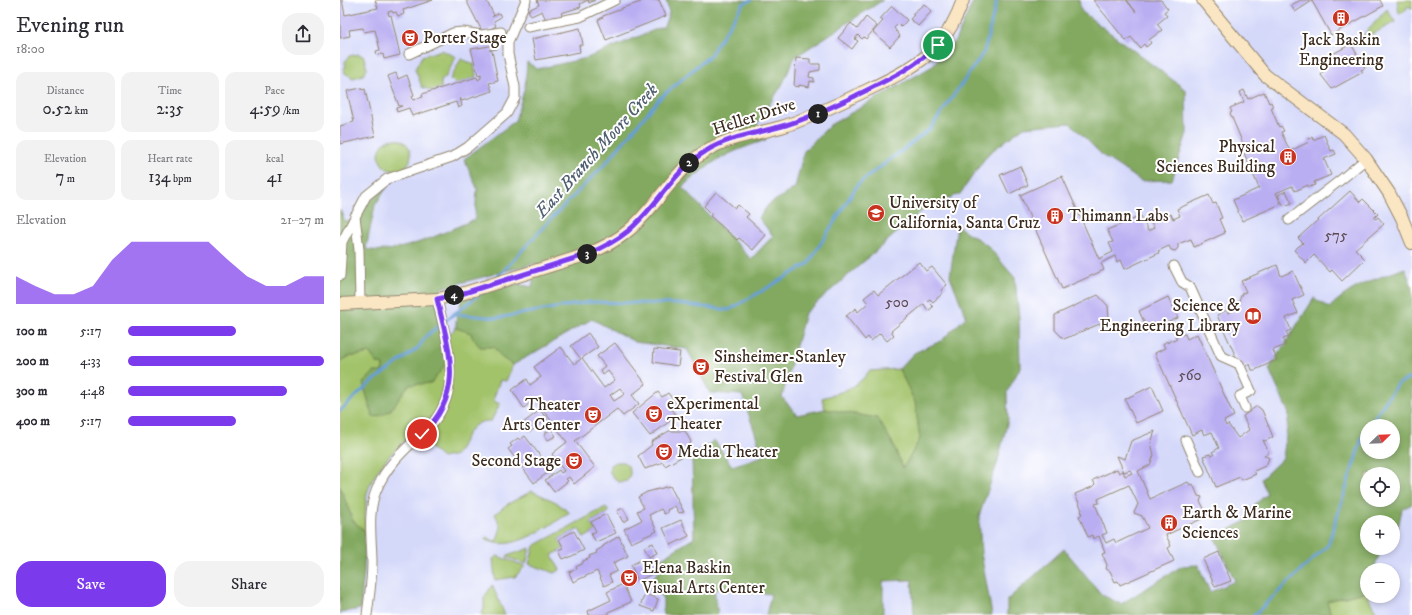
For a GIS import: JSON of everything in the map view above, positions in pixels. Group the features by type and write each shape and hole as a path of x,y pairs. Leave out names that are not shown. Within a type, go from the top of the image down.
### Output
{"main road":[{"name":"Heller Drive","path":"340,304 437,299 588,254 616,240 642,218 681,172 706,150 730,140 806,119 909,69 930,53 948,32 963,0"},
{"path":"1203,0 1265,75 1344,134 1366,159 1389,193 1402,218 1412,243"}],"street":[{"path":"340,276 342,242 366,196 383,181 452,157 468,147 507,113 515,98 516,87 508,54 508,42 526,0"},
{"path":"528,27 580,17 615,0"},
{"path":"410,54 453,33 463,32 482,35 501,32"},
{"path":"1289,220 1349,174 1366,159"},
{"path":"355,215 359,250 360,303"},
{"path":"1174,266 1182,282 1190,287 1221,356 1238,364 1251,391 1240,396 1245,408"},
{"path":"367,615 371,584 371,522 374,497 384,474 399,455 438,417 447,399 451,361 437,299"},
{"path":"1186,440 1200,472"}],"shaded area":[{"name":"University of California, Santa Cruz","path":"340,0 1412,0 1412,615 340,615"}],"green space":[{"path":"666,0 883,0 795,57 782,85 757,124 766,140 731,153 712,163 682,187 751,259 773,236 759,218 768,205 795,188 804,151 830,125 931,67 955,41 974,0 1079,0 1081,11 1186,90 1187,133 1172,180 1141,181 1103,156 1070,123 1024,127 988,154 960,194 926,207 805,313 782,397 797,415 825,409 877,418 892,442 903,468 920,439 915,402 899,369 914,353 941,341 966,317 950,276 957,226 987,245 1015,278 1019,318 1020,368 1007,392 1008,420 997,464 979,516 981,553 992,615 914,615 912,580 883,581 883,615 766,615 771,594 714,589 718,615 663,615 663,599 651,579 663,568 660,559 694,538 692,458 714,440 732,466 763,456 742,395 710,393 687,349 635,342 592,319 513,365 502,358 494,347 480,347 472,337 471,333 456,328 456,321 462,298 517,284 532,287 536,263 441,288 447,363 431,383 409,385 394,406 380,416 373,417 363,383 374,372 382,372 383,365 377,363 370,353 348,357 340,362 340,210 345,221 357,221 370,201 387,187 375,205 366,249 378,250 392,249 421,242 475,219 477,188 464,159 515,121 525,87 527,62 537,69 587,58 664,26 669,13"},
{"path":"1397,0 1412,0 1412,10 1409,6 1406,8 1407,10 1399,14"},
{"path":"1387,9 1395,22 1362,40 1361,38"},
{"path":"442,50 456,57 445,78 441,81 441,88 432,91 422,87 415,69 422,56"},
{"path":"359,54 364,57 367,69 363,75 353,78 345,73 343,68 346,67 345,62 349,56"},
{"path":"461,59 474,64 476,77 457,84 450,79"},
{"path":"392,139 398,139 408,146 411,155 410,161 404,168 398,171 392,171 382,164 379,158 379,152 386,142"},
{"path":"1405,268 1412,287 1412,504 1402,509 1400,518 1400,515 1360,515 1360,555 1379,555 1376,563 1360,563 1360,593 1327,601 1331,615 1007,615 1007,600 1064,549 1102,595 1121,604 1182,566 1198,565 1210,592 1235,581 1215,538 1249,519 1252,507 1267,494 1261,479 1283,458 1289,414 1269,369 1314,298 1329,308 1346,294 1374,279"},
{"path":"456,328 488,341 505,359 513,365 506,381 500,380 494,397 495,402 500,404 491,421 477,424 472,428 456,455 442,458 413,433 406,439 386,460 370,485 366,498 365,531 353,521 346,503 340,502 340,362 348,357 370,353 377,363 383,365 382,372 368,400 374,417 391,410 399,397 445,338"},
{"path":"899,369 915,402 920,439 903,469 892,442 877,418 825,409 822,398 848,389 865,377 869,371"},
{"path":"617,462 623,462 630,470 630,476 627,481 618,482 610,473 610,465"},
{"path":"340,486 353,521 365,531 364,573 360,609 340,613"},
{"path":"532,491 556,502 570,513 529,537 517,541 506,544 495,543 485,539 487,537 494,541 497,540 501,527 495,514 506,505"},
{"path":"606,507 609,512 591,522 596,531 584,538 579,529 559,539 564,549 552,555 560,570 555,573 529,564 534,546"},
{"path":"530,548 526,564 507,557 507,556"},
{"path":"497,556 525,566 515,577 495,580 493,559"},
{"path":"492,585 505,615 481,615 484,609 484,598"},
{"path":"1360,593 1360,603 1371,603 1378,615 1331,615 1327,601"}],"building":[{"path":"340,0 342,0 345,15 378,8 375,0 433,0 403,10 404,14 402,15 398,16 396,12 393,13 392,11 388,12 389,16 391,15 400,55 384,59 383,54 377,55 376,51 380,50 375,30 364,32 363,28 349,30 350,36 340,38"},
{"path":"466,0 486,0 494,15 492,17 499,13 501,17 494,21 496,26 483,33"},
{"path":"537,0 588,0 580,4 581,7 561,13 562,15 552,20 551,18 546,20 542,11 531,16 528,10 539,5"},
{"path":"588,0 595,0 589,3"},
{"path":"641,0 659,0 666,16 606,40 598,20 603,16 622,8 641,2"},
{"path":"1093,0 1126,0 1136,12 1127,0 1161,0 1168,9 1164,12 1167,16 1157,24 1162,30 1149,40 1151,43 1146,47 1144,44 1140,48 1131,37 1126,41"},
{"name":"Jack Baskin Engineering","path":"1301,0 1380,0 1383,6 1331,35 1312,1 1295,12 1291,5"},
{"path":"924,4 932,11 918,26 910,19 914,15 912,14"},
{"path":"892,6 907,20 901,27 898,24 894,28 900,36 890,47 873,32 883,21 880,19"},
{"path":"866,17 877,26 866,39 864,37 862,39 858,35 855,39 858,41 852,49 838,38 851,23 857,29"},
{"path":"580,28 583,45 579,45 580,52 536,60 532,39"},
{"path":"1351,44 1365,68 1361,70 1363,72 1332,89 1321,75 1326,69 1320,61"},
{"path":"496,45 497,49 489,50 492,51 498,81 489,83 492,91 462,101 460,98 462,106 458,108 456,102 412,116 409,108 397,112 396,108 402,106 399,106 388,76 396,73 398,79 407,75 414,95 412,96 413,100 423,97 422,94 477,77 478,80 481,78 481,74 478,75 471,49"},
{"path":"796,58 810,59 810,64 820,64 820,70 810,72 809,77 814,78 814,82 810,81 809,87 799,85 799,87 794,86"},
{"path":"361,88 362,90 365,89 375,136 340,144 340,126 354,122 347,91"},
{"name":"Physical Sciences Building","path":"1244,90 1248,99 1264,92 1269,103 1271,102 1273,107 1271,108 1279,127 1281,126 1284,131 1281,132 1290,151 1309,142 1307,140 1312,137 1313,140 1324,135 1331,151 1334,150 1336,154 1324,159 1331,175 1314,182 1315,185 1309,187 1308,185 1295,191 1292,186 1276,193 1281,204 1242,221 1233,200 1259,188 1244,153 1246,151 1230,113 1232,112 1230,108 1244,102 1240,92"},
{"path":"1020,166 1028,185 1009,194 1000,175"},
{"path":"1062,176 1099,259 1113,252 1109,243 1113,242 1107,230 1141,216 1148,231 1154,228 1151,222 1171,214 1173,219 1180,216 1177,209 1209,195 1213,204 1216,203 1222,218 1219,219 1225,233 1194,247 1191,239 1178,244 1178,248 1175,251 1171,250 1169,246 1158,251 1159,253 1125,269 1121,260 1117,262 1115,256 1101,263 1104,270 1062,289 1020,195"},
{"path":"1286,191 1292,203 1284,206 1278,195"},
{"path":"1350,191 1360,202 1363,199 1378,214 1374,218 1376,219 1378,217 1384,224 1355,249 1365,259 1342,281 1332,270 1330,272 1314,255 1306,263 1294,250 1303,243 1298,238"},
{"path":"716,192 735,208 738,205 749,214 746,217 766,235 753,250 739,238 737,240 710,216 712,214 704,206"},
{"path":"919,262 926,271 932,267 947,285 941,290 943,293 933,302 930,299 927,301 933,307 928,311 924,304 891,331 894,335 887,341 880,333 871,341 868,337 865,340 846,316 856,308 858,312 868,303 864,298 874,290 878,295"},
{"name":"Science & Engineering Library","path":"1277,265 1281,276 1293,271 1304,295 1292,300 1298,313 1286,318 1291,330 1286,332 1289,337 1283,339 1286,345 1273,350 1277,360 1255,370 1252,370 1250,364 1241,368 1217,315 1227,310 1228,313 1240,308 1238,304 1242,293 1246,292 1241,281"},
{"path":"1098,295 1108,306 1109,320 1064,339 1055,330 1055,315"},
{"path":"1168,297 1178,318 1148,331 1139,311"},
{"path":"588,333 598,347 582,358 604,388 615,380 608,371 603,375 600,370 605,366 597,356 615,343 646,384 632,395 639,404 623,416 617,409 575,441 595,467 574,484 569,477 566,479 568,481 554,492 545,480 559,470 561,473 564,471 552,454 567,442 535,399 524,408 512,390 527,379 530,385 541,377 534,367 561,347 574,364 581,359 571,346","holes":["620,388 625,394 614,401 610,395"]},
{"path":"1185,334 1187,339 1197,334 1234,416 1224,421 1226,426 1228,424 1238,438 1249,430 1243,416 1257,406 1262,410 1273,437 1265,441 1263,440 1269,453 1264,455 1269,458 1265,466 1254,471 1256,474 1242,480 1240,477 1216,487 1203,456 1210,454 1211,456 1214,455 1212,452 1219,448 1212,432 1204,435 1202,430 1192,435 1155,353 1165,348 1163,344 1167,341 1168,343 1172,339 1173,341 1177,339 1175,336"},
{"path":"654,349 680,352 678,366 653,362"},
{"path":"1152,386 1163,411 1136,423 1125,399"},
{"name":"eXperimental Theater","path":"658,392 662,397 668,393 677,405 671,409 677,416 650,436 632,413"},
{"path":"540,410 547,419 530,432 523,423"},
{"path":"551,429 556,436 548,440 544,434"},
{"name":"Media Theater","path":"669,431 685,431 691,442 683,456 665,466 663,462 645,469 638,456 652,445 651,442"},
{"name":"Earth & Marine Sciences","path":"1155,431 1151,443 1154,455 1150,465 1138,471 1150,499 1188,482 1190,485 1193,484 1198,496 1202,497 1200,501 1208,516 1166,535 1171,546 1168,548 1174,561 1120,585 1118,581 1115,582 1110,571 1106,569 1107,565 1102,553 1105,552 1099,536 1093,539 1092,535 1088,537 1079,516 1082,514 1082,510 1075,494 1092,487 1095,484 1093,480 1117,469 1119,473 1123,471 1125,476 1132,473 1130,470 1124,472 1117,456 1125,459 1131,441","holes":["1129,485 1138,504 1134,513 1142,516 1148,528 1116,543 1114,539 1106,543 1102,535 1107,533 1095,504 1099,503 1098,499"]},
{"path":"525,436 551,470 534,483 508,449 512,446 510,444 518,438 520,440"},
{"path":"670,486 684,512 679,513 675,506 667,510 668,512 664,514 661,509 649,515 657,531 631,543 624,529 642,520 637,511 644,508 638,497 647,492"},
{"path":"623,508 629,519 623,522 617,511"},
{"path":"606,514 616,533 596,542 591,534 596,531 591,522"},
{"path":"681,520 689,536 671,545 663,528"},
{"path":"574,531 584,550 563,559 559,551 564,549 559,539"},
{"path":"619,536 628,556 613,563 617,571 609,575 612,582 604,586 597,571 573,582 569,572 577,569 576,567 583,563 583,561 590,558 589,556 597,553 596,551"},
{"path":"653,543 657,553 649,557 644,547"},
{"path":"1219,552 1231,581 1215,587 1203,559"},
{"path":"654,558 660,570 638,581 631,565 641,560 643,564"},
{"path":"623,584 631,602 608,612 609,615 589,615 588,611 611,600 607,592"},
{"path":"645,594 658,599 654,611 640,606"}],"waterway":[{"name":"East Branch Moore Creek","path":"497,278 549,221 605,164 660,98 710,55 743,4 751,0"},
{"name":"East Branch Moore Creek","path":"455,314 497,318 589,302 679,304 729,310 808,264 858,184 930,129 984,52 997,0"},
{"name":"East Branch Moore Creek","path":"340,411 369,384 418,348 427,335 481,293"},
{"path":"1374,419 1397,384 1412,377"},
{"path":"1254,615 1328,545 1360,444"}],"place":[{"name":"Jack Baskin Engineering","path":"1341,18"},
{"name":"Porter Stage","path":"410,38"},
{"name":"Physical Sciences Building","path":"1288,157"},
{"name":"University of California, Santa Cruz","path":"876,213"},
{"name":"Thimann Labs","path":"1055,216"},
{"name":"Science & Engineering Library","path":"1253,316"},
{"name":"Sinsheimer-Stanley Festival Glen","path":"701,367"},
{"name":"eXperimental Theater","path":"654,414"},
{"name":"Theater Arts Center","path":"593,415"},
{"name":"Media Theater","path":"664,452"},
{"name":"Second Stage","path":"574,461"},
{"name":"Earth & Marine Sciences","path":"1169,523"},
{"name":"Elena Baskin Visual Arts Center","path":"629,578"}],"route":[{"path":"422,434 438,417 447,399 450,381 450,351 437,299 461,294 603,248 628,232 690,162 706,150 730,140 779,128 813,116 909,69 938,45"}]}
